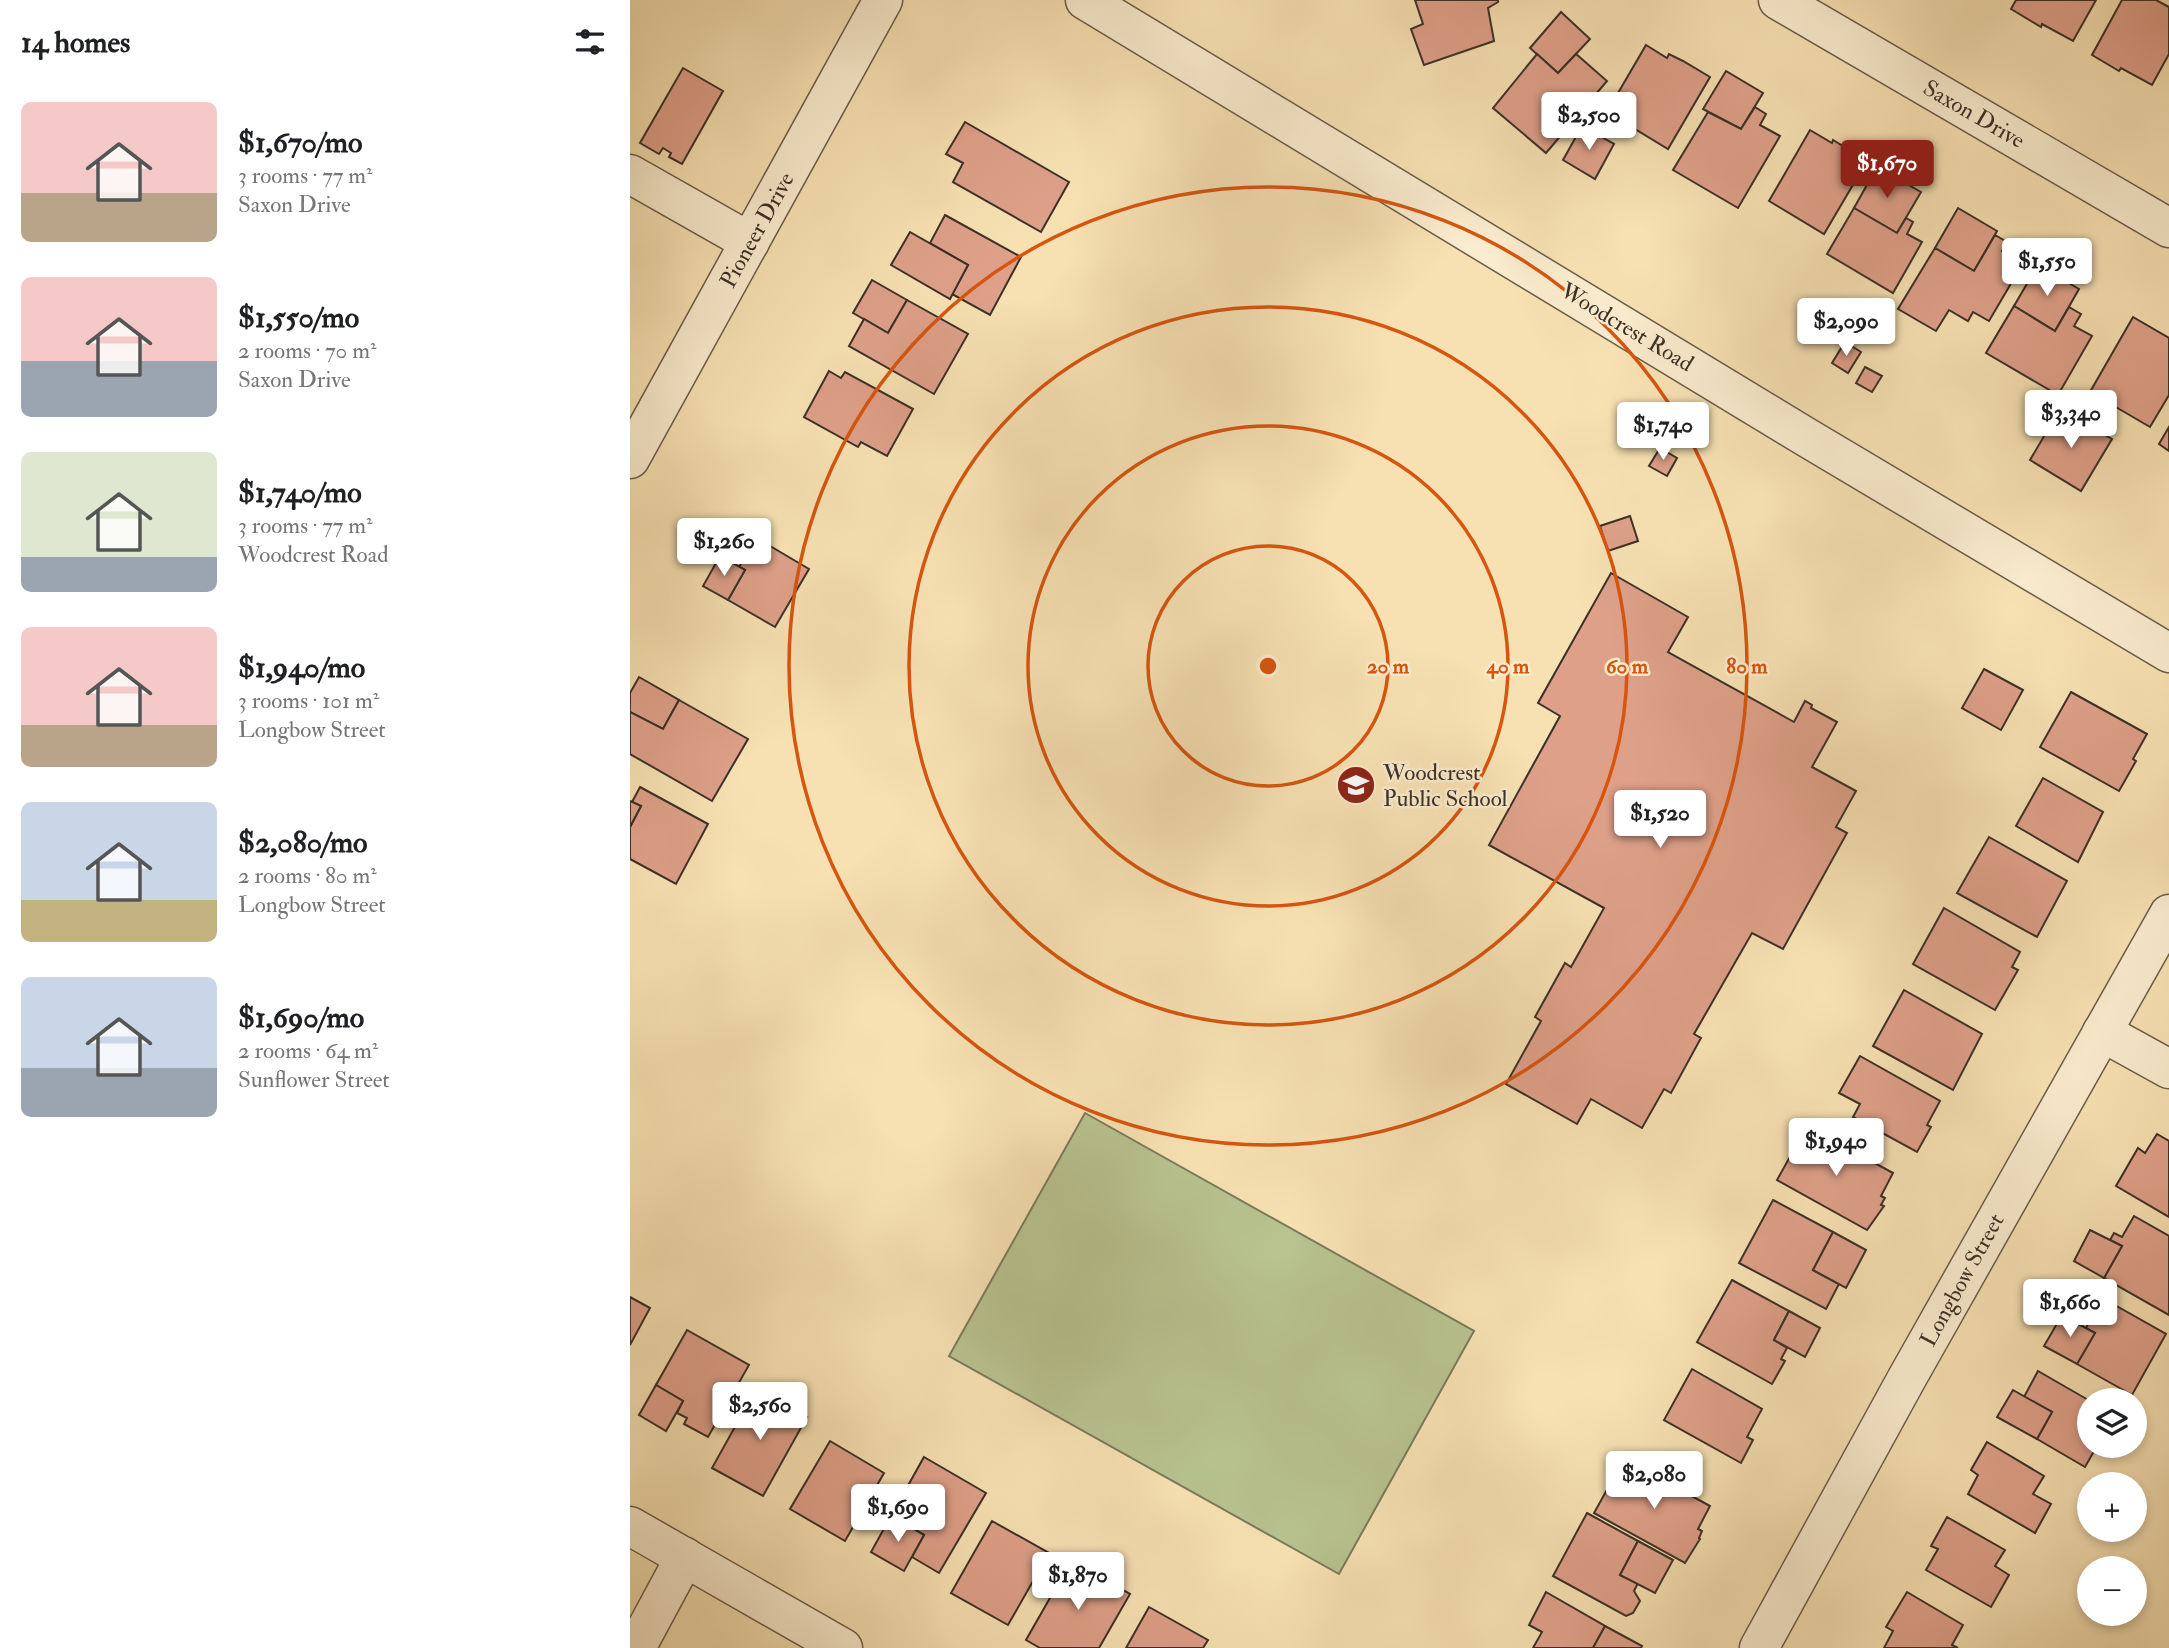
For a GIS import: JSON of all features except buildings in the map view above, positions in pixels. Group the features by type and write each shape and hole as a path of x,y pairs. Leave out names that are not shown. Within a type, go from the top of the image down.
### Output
{"street":[{"name":"Pioneer Drive","path":"630,459 883,0"},
{"name":"Woodcrest Road","path":"1086,0 1806,437 2169,653"},
{"name":"Saxon Drive","path":"1778,0 2169,228"},
{"path":"630,174 750,242"},
{"name":"Longbow Street","path":"1759,1648 1907,1378 2169,914"},
{"path":"2102,1032 2169,1069"},
{"path":"630,1526 844,1648"},
{"path":"636,1648 685,1558"}],"green space":[{"path":"1085,1113 1474,1331 1339,1574 949,1356"}],"place":[{"name":"Woodcrest Public School","path":"1356,785"}]}
